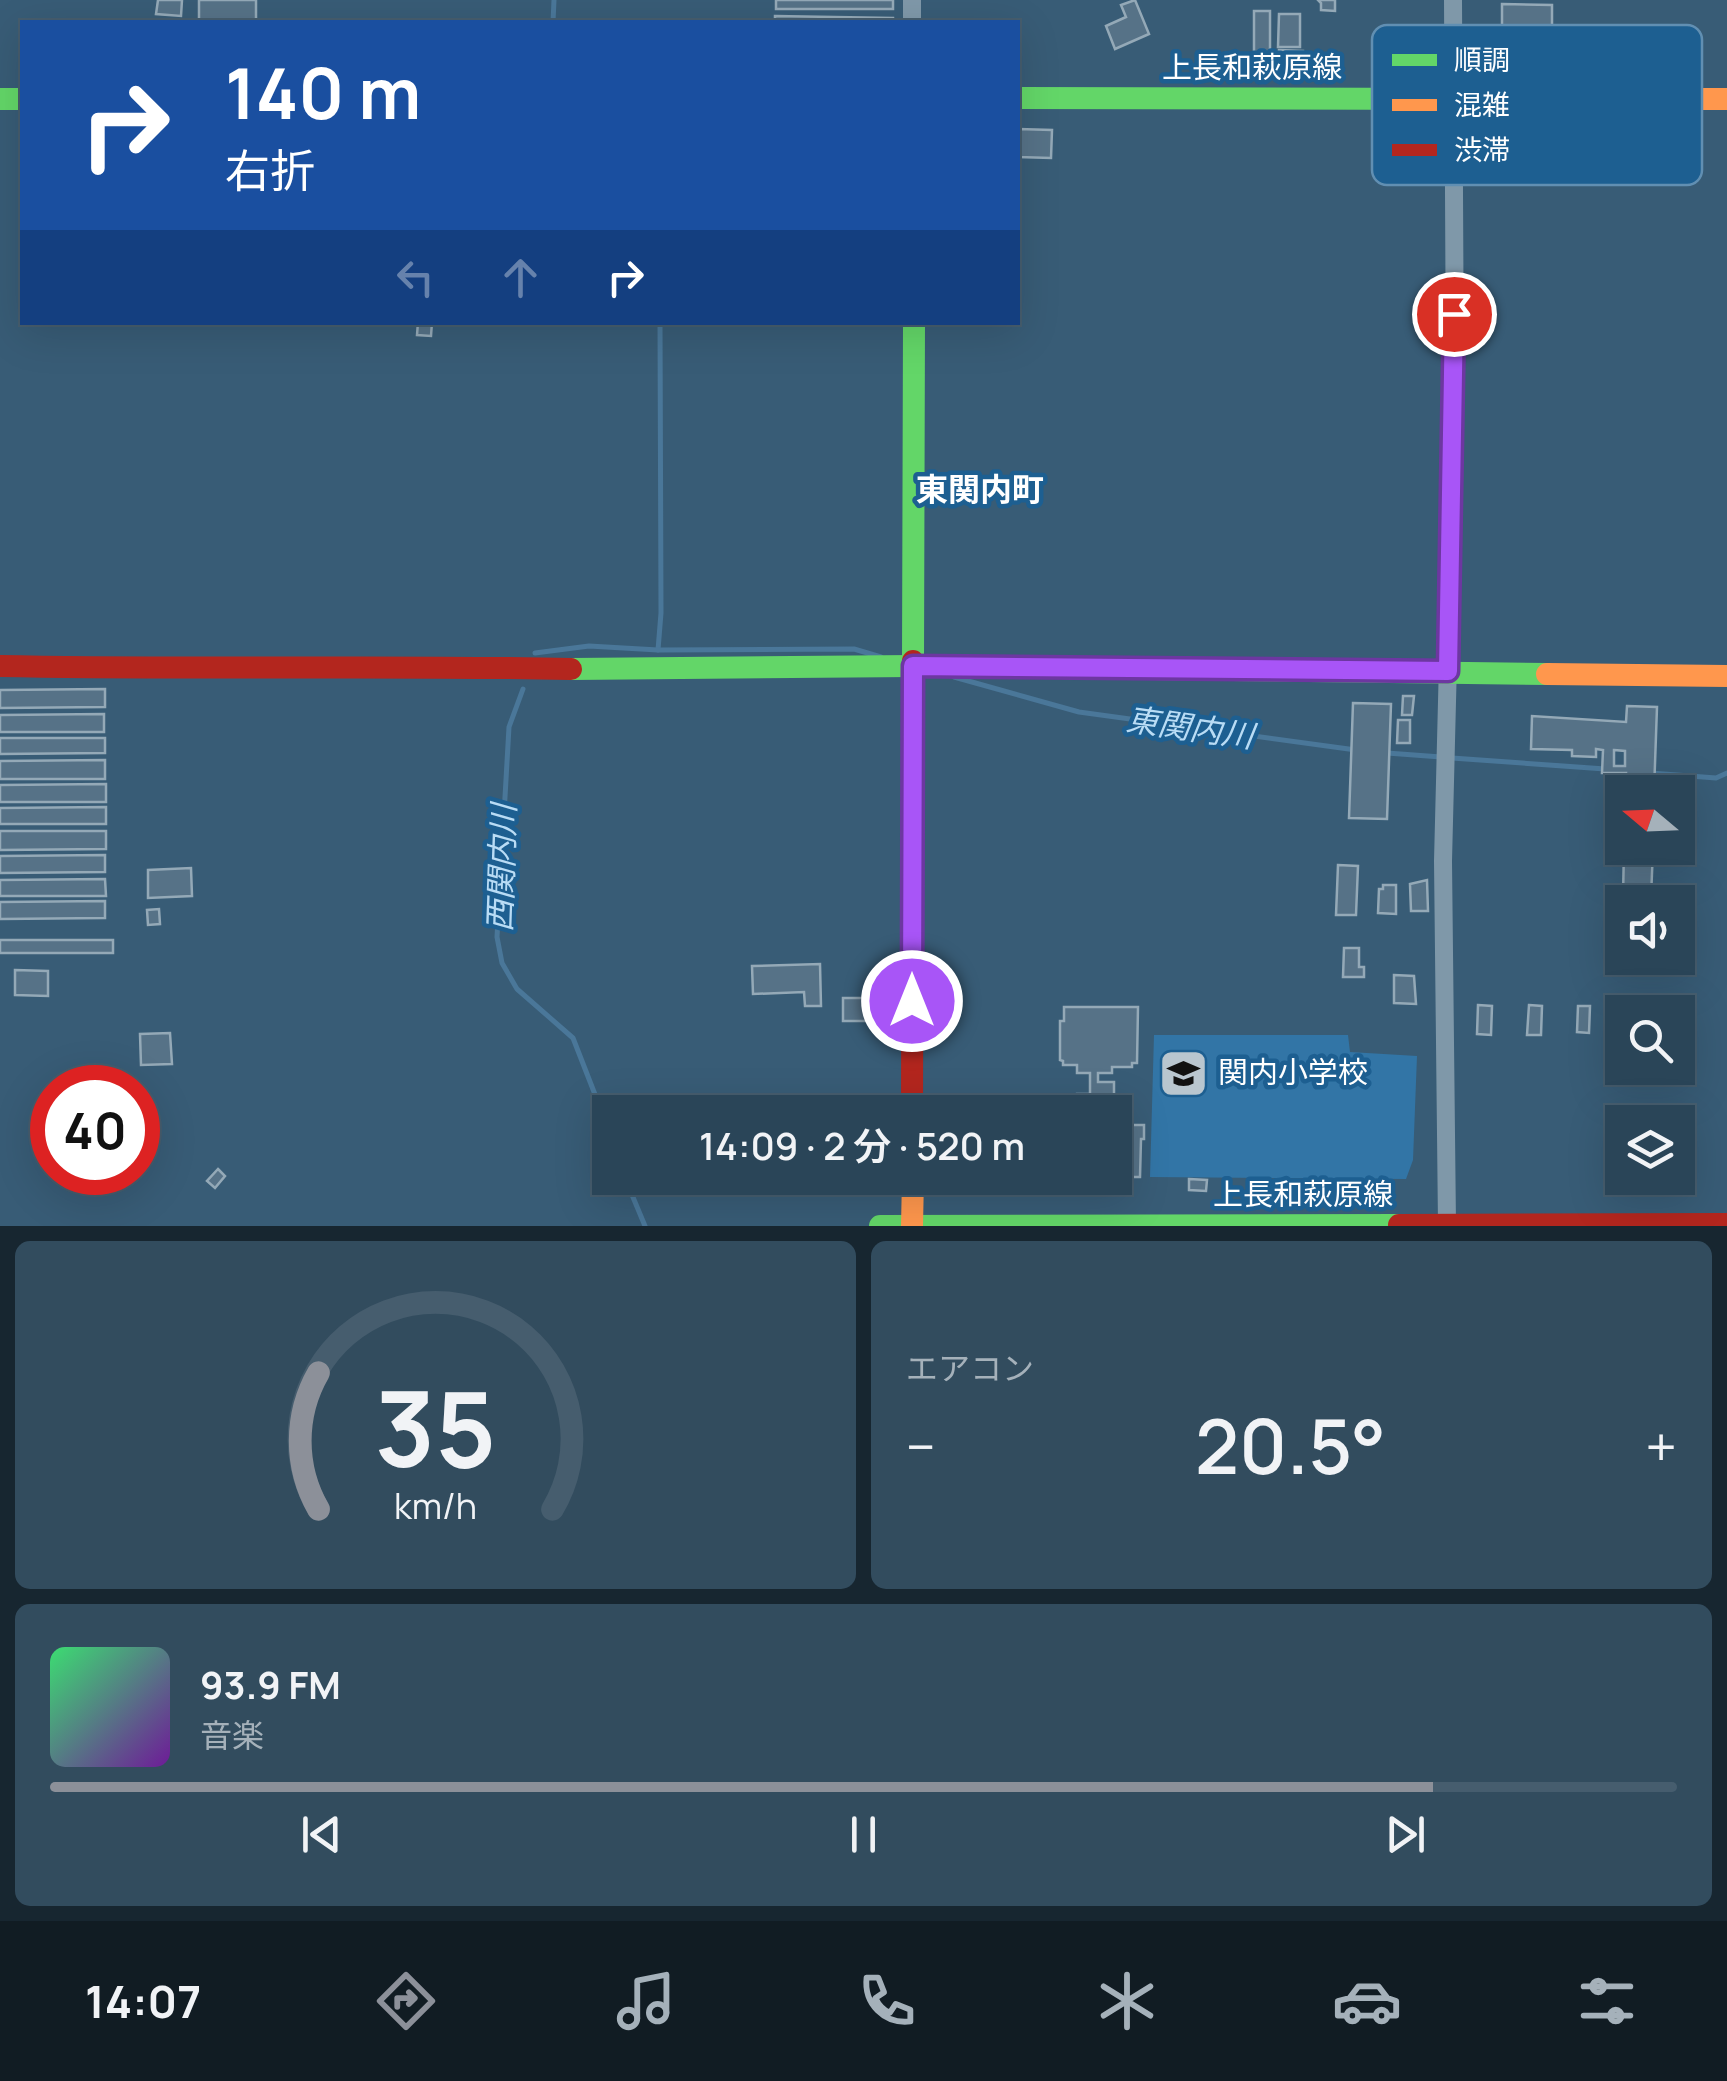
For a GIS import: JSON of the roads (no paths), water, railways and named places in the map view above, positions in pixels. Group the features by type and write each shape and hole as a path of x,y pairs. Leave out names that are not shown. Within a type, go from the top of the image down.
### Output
{"street":[{"path":"1453,0 1453,25"},
{"name":"上長和萩原線","path":"1020,98 1372,98"},
{"path":"1447,1224 1443,860 1456,384 1455,185"},
{"path":"912,1095 914,325"},
{"path":"0,666 147,669 370,665 605,670 913,666 1727,676"},
{"path":"912,1195 912,1226"},
{"name":"上長和萩原線","path":"880,1226 1727,1224"}],"waterway":[{"name":"西関内川","path":"553,20 554,0"},
{"name":"西関内川","path":"658,650 660,325"},
{"name":"東関内川","path":"535,653 589,646 658,650 854,649 881,657"},
{"name":"東関内川","path":"954,677 1079,712 1356,750"},
{"name":"西関内川","path":"523,689 509,727 497,937 502,963 517,989 573,1038 595,1095"},
{"name":"東関内川","path":"1387,753 1441,757"},
{"name":"東関内川","path":"1452,758 1605,769"},
{"name":"東関内川","path":"1651,773 1716,778 1727,773"},
{"name":"西関内川","path":"632,1195 645,1226"}],"place":[{"name":"関内小学校","path":"1183,1073"}],"district":[{"name":"東関内町","path":"980,490"}]}
